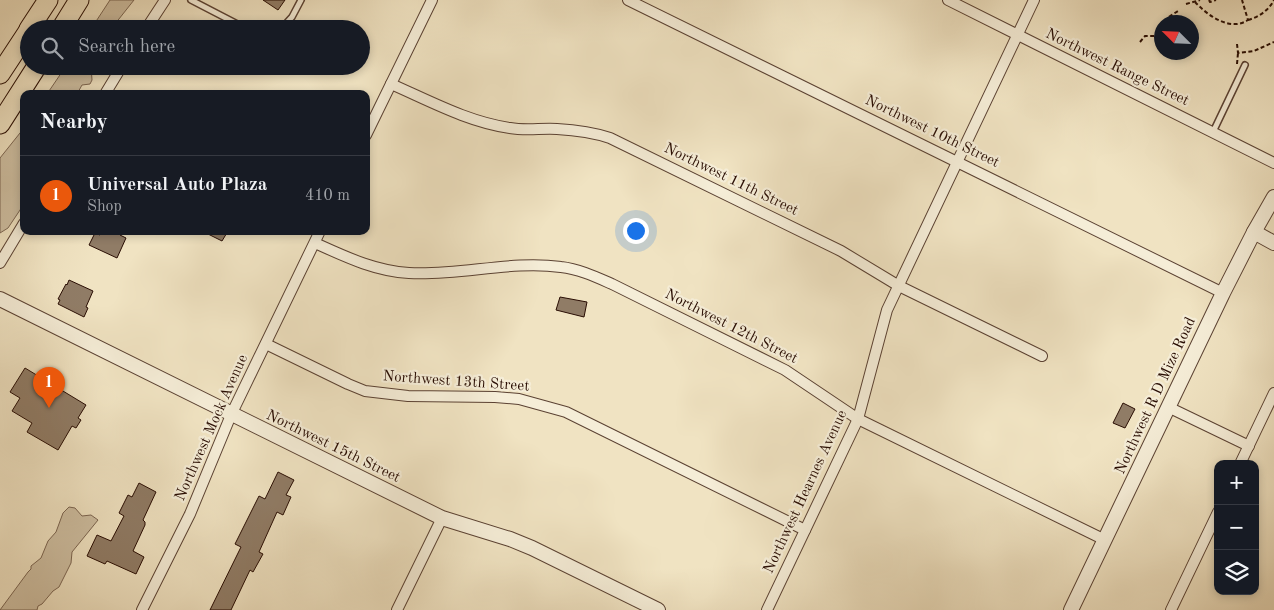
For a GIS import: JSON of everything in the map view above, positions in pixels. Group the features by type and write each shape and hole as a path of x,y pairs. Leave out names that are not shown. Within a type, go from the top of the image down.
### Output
{"highway":[{"path":"35,20 48,0"},
{"path":"67,20 80,0"},
{"path":"0,74 20,43"},
{"path":"22,90 31,75"},
{"path":"0,124 20,93"}],"street":[{"path":"152,20 165,0"},
{"path":"370,127 432,0"},
{"name":"Northwest 10th Street","path":"628,0 1222,294"},
{"name":"Northwest Range Street","path":"948,0 1274,163"},
{"name":"Northwest Hearnes Avenue","path":"767,610 858,419 887,310 1034,0"},
{"path":"107,90 117,75"},
{"name":"Northwest 11th Street","path":"391,84 486,124 513,129 555,129 594,132 610,138 841,251 899,286 1042,356"},
{"name":"Northwest R D Mize Road","path":"1071,610 1222,294 1274,197"},
{"path":"0,263 20,230"},
{"path":"1254,232 1274,243"},
{"name":"Northwest Mock Avenue","path":"142,610 190,514 231,415 318,235"},
{"name":"Northwest 12th Street","path":"315,243 358,263 408,273 435,273 541,265 569,268 612,284 785,370 812,386 858,419 1105,540"},
{"name":"Northwest 15th Street","path":"0,299 442,518 510,539 532,548 642,606 658,610"},
{"name":"Northwest 13th Street","path":"266,344 365,391 408,396 519,399 566,412 805,530"},
{"path":"1242,460 1274,393"},
{"path":"1168,407 1249,446"},
{"path":"397,610 442,518"},
{"path":"1171,610 1214,520"}],"lane":[{"path":"289,20 301,0"},
{"path":"194,1 230,20"},
{"path":"1213,132 1245,65"}],"path":[{"path":"1186,4 1200,0"},
{"path":"1210,0 1210,2 1216,0"},
{"path":"1242,0 1248,20"},
{"path":"1195,2 1204,12 1216,19 1230,23 1243,23 1256,18 1274,0"},
{"path":"1172,15 1178,11"},
{"path":"1140,42 1144,36 1154,36"},
{"path":"1237,44 1238,53 1254,51 1274,42"}],"shaded area":[{"path":"110,0 134,0 118,20 97,20"},
{"path":"60,75 92,75 90,84 82,85 79,90 50,90"},
{"path":"20,133 20,210 8,228 0,233 0,158"},
{"path":"69,507 75,508 82,516 91,515 98,520 72,552 71,563 59,587 38,606 37,610 0,610 31,569 31,566 41,558 48,541 56,532 63,513"}],"building":[{"path":"263,0 285,0 278,10"},
{"path":"94,235 120,235 126,238 117,258 89,245"},
{"path":"210,235 226,235 222,241"},
{"path":"69,280 93,291 84,317 58,304 60,300 58,299"},
{"path":"560,297 587,302 584,317 556,310"},
{"path":"25,368 86,405 78,418 81,420 76,428 72,426 58,450 27,432 32,423 12,411 20,398 10,392"},
{"path":"1123,403 1135,409 1125,428 1113,423"},
{"path":"278,472 294,480 286,495 291,497 283,515 277,512 259,552 263,554 253,572 250,570 231,610 210,610 241,547 235,544 259,496 265,499"},
{"path":"139,483 156,492 143,520 145,525 133,551 144,557 136,574 107,561 105,564 87,556 97,535 111,541 124,516 119,513 128,495 132,497"}],"place":[{"name":"Universal Auto Plaza","path":"49,408"}]}
